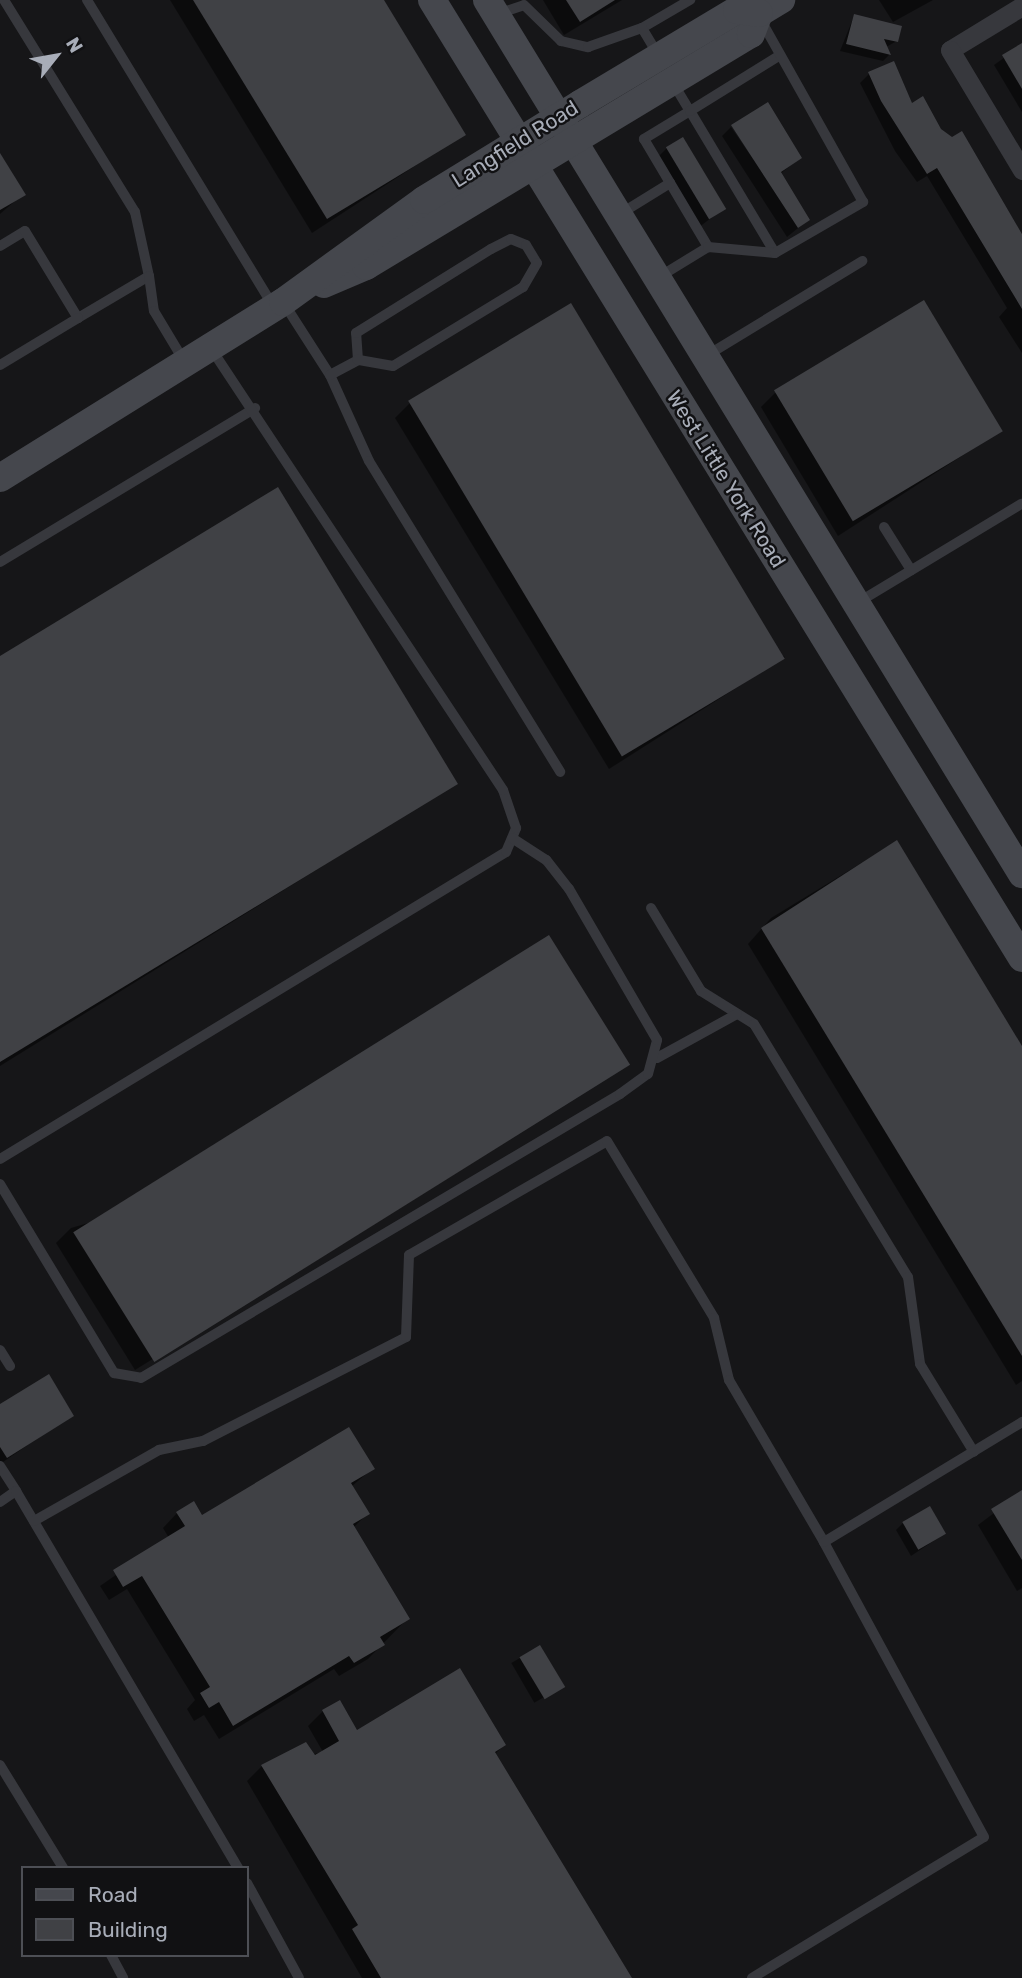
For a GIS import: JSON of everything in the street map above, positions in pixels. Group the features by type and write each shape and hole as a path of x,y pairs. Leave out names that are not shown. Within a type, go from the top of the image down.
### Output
{"main road":[{"name":"West Little York Road","path":"432,0 1022,958"},
{"path":"492,7 1022,874"},
{"name":"Langfield Road","path":"0,478 279,305 355,246 519,142 737,10 760,12"},
{"name":"Langfield Road","path":"279,305 366,266 672,82 760,12"},
{"path":"709,450 747,425"},
{"path":"883,732 920,708"}],"street":[{"path":"1022,6 950,50 1022,170"}],"lane":[{"path":"5,0 135,212 154,311 185,363"},
{"path":"87,0 279,305 330,375 369,461 560,772"},
{"path":"492,7 535,9 561,41 575,47 642,28 690,0"},
{"path":"657,278 708,247 775,253 863,202 777,57 760,12"},
{"path":"642,28 775,253"},
{"path":"708,247 644,139 777,57"},
{"path":"619,215 670,183"},
{"path":"0,246 25,231 78,318"},
{"path":"330,375 358,360 394,366 523,287 537,262 526,245 511,239 491,249 356,333 358,360"},
{"path":"705,356 862,261"},
{"path":"0,365 149,275"},
{"path":"0,1159 506,852 516,828 503,790 255,408 210,347"},
{"path":"0,562 255,408"},
{"path":"856,603 1021,504"},
{"path":"884,527 911,570"},
{"path":"0,1184 114,1373 141,1378 620,1094 649,1073 657,1058 657,1040 569,889 546,860 512,838"},
{"path":"651,908 701,991 754,1024 908,1277 920,1364 974,1452"},
{"path":"657,1058 737,1014"},
{"path":"34,1521 159,1451 203,1441 406,1337 409,1255 607,1141 714,1318 729,1380 824,1542 984,1837 752,1978"},
{"path":"0,1350 10,1366"},
{"path":"824,1542 922,1486 1022,1422"},
{"path":"0,1466 237,1866"},
{"path":"0,1502 16,1491"},
{"path":"0,1765 62,1866"},
{"path":"248,1885 299,1978"},
{"path":"112,1957 123,1978"}],"building":[{"path":"193,0 384,0 466,135 327,219"},
{"path":"566,0 615,0 580,22"},
{"path":"854,14 902,26 898,42 884,39 891,55 846,44"},
{"path":"1022,43 1022,89 1002,55"},
{"path":"894,61 912,103 923,96 941,129 952,137 962,131 1022,234 1022,309 937,168 927,174 881,101 868,72"},
{"path":"768,102 802,158 781,172 810,220 798,228 731,125"},
{"path":"683,137 726,209 709,219 666,147"},
{"path":"0,153 26,195 0,210"},
{"path":"924,300 1003,431 853,521 774,390"},
{"path":"571,303 785,659 622,757 408,401"},
{"path":"278,487 458,784 0,1062 0,656"},
{"path":"897,840 1022,1046 1022,1356 761,928"},
{"path":"549,935 630,1065 154,1362 73,1232"},
{"path":"49,1374 74,1416 7,1458 0,1447 0,1404"},
{"path":"349,1427 375,1469 351,1483 370,1514 353,1524 410,1619 380,1637 385,1645 354,1663 349,1656 233,1726 219,1702 209,1708 200,1693 210,1687 142,1576 123,1587 113,1570 185,1526 176,1512 194,1501 202,1515"},
{"path":"1022,1490 1022,1560 991,1509"},
{"path":"930,1506 946,1534 918,1550 902,1522"},
{"path":"540,1645 565,1687 545,1699 519,1657"},
{"path":"460,1668 506,1745 495,1752 632,1978 381,1978 352,1929 358,1925 261,1765 306,1742 315,1755 339,1741 322,1710 340,1700 357,1730"}]}
